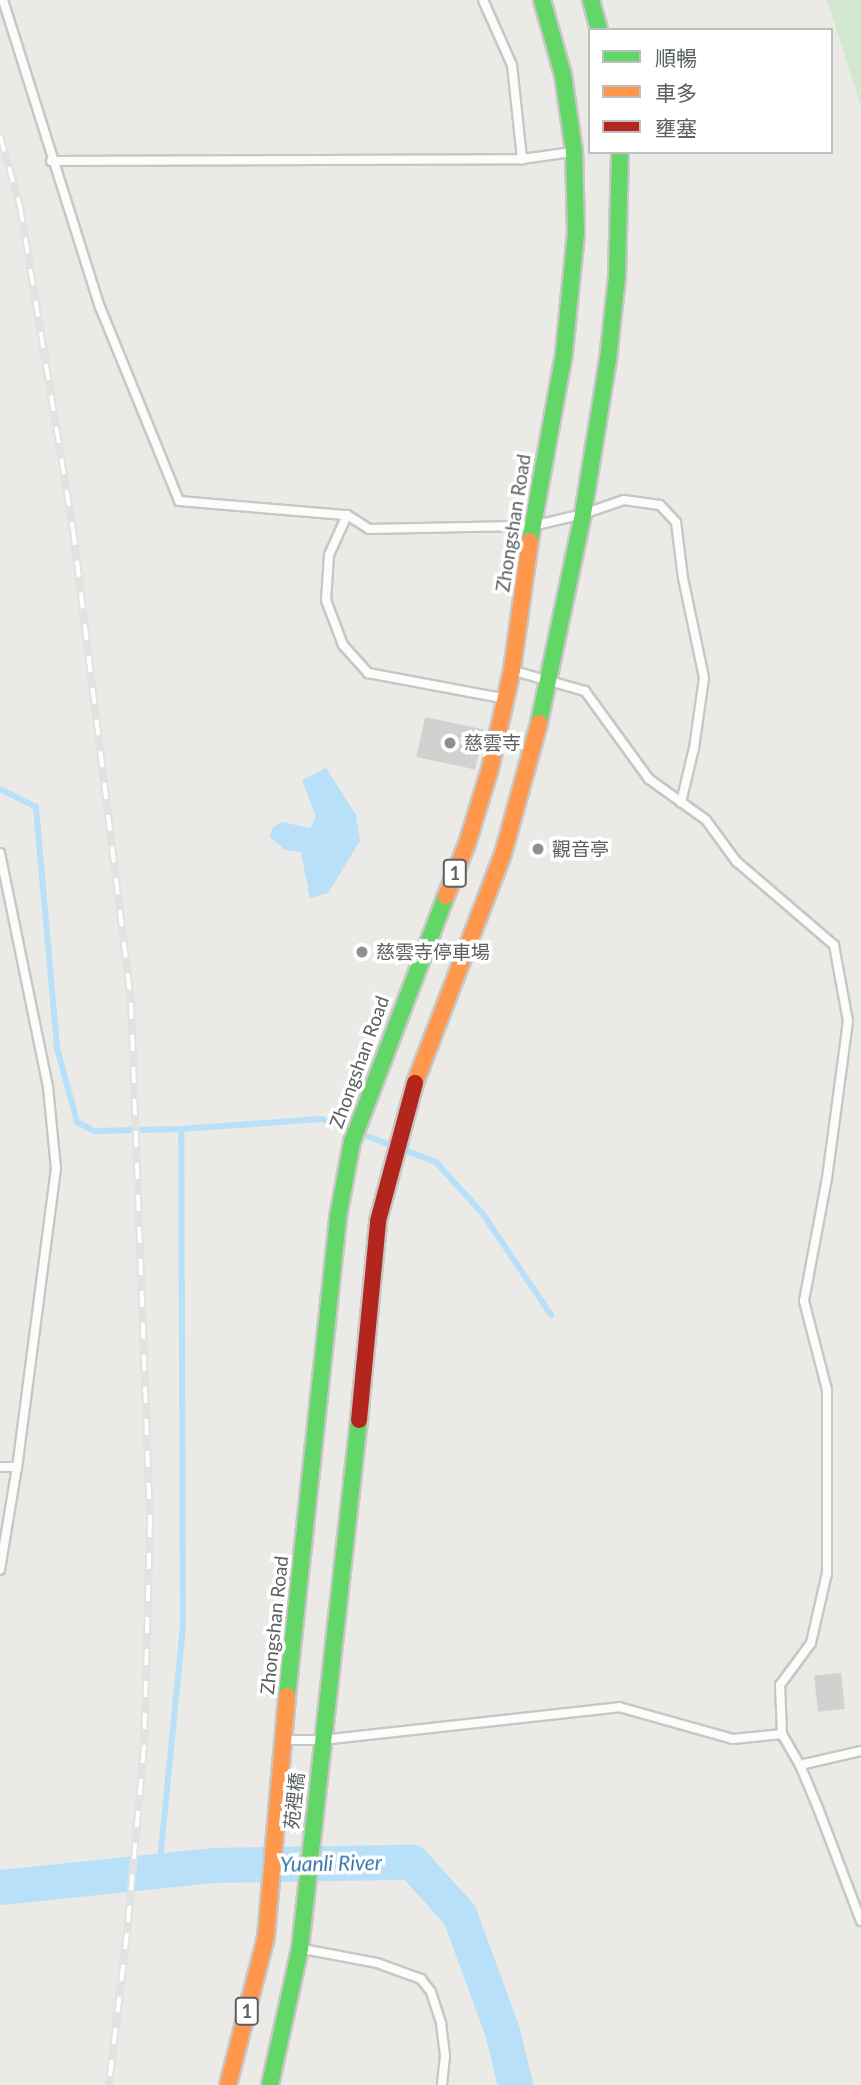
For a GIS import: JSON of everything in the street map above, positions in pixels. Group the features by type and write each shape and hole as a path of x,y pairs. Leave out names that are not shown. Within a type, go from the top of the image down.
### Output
{"main road":[{"name":"Zhongshan Road","path":"322,1740 354,1469 378,1221 407,1104 485,849 490,769 512,670 532,526 564,353 576,232 575,151 563,75 542,0"},
{"path":"592,0 599,28"},
{"name":"Zhongshan Road","path":"282,1740 311,1480 320,1357 338,1217 352,1142 402,1004 485,849 526,779 550,683 583,514 617,277 620,154"},
{"name":"苑裡橋","path":"228,2085 266,1937 282,1740"},
{"name":"苑裡橋","path":"300,1949 322,1740"},
{"name":"1","path":"270,2085 300,1949"}],"lane":[{"path":"3,0 51,161 100,307 179,501 347,515 369,529 532,526 583,514 624,500 660,505 676,522 682,578 704,678 696,736 681,802"},
{"path":"483,0 512,65 522,159"},
{"path":"51,161 522,159 575,151"},
{"path":"347,515 329,555 326,600 342,645 368,673 505,699"},
{"path":"512,670 585,691 649,779 706,820 736,861 834,945 848,1021 827,1178 804,1301 827,1390 827,1573 811,1643 780,1685 782,1734 800,1765 861,1922"},
{"path":"0,853 11,896 48,1087 56,1168 17,1467 0,1570"},
{"path":"0,895 11,896"},
{"path":"0,1466 17,1467"},
{"path":"282,1740 322,1740 619,1707 733,1740 782,1734"},
{"path":"800,1765 861,1751"},
{"path":"300,1949 377,1964 421,1979 431,1992 441,2023 445,2056 442,2085"}],"green space":[{"path":"827,0 861,0 861,106"}],"water":[{"path":"326,768 356,815 360,841 328,893 310,898 301,852 285,850 270,837 272,828 282,822 310,828 316,817 302,780"}],"building":[{"name":"慈雲寺","path":"425,717 484,729 475,770 416,757"},
{"path":"841,1673 845,1709 818,1712 814,1676"}],"waterway":[{"path":"0,789 36,807 57,1048 77,1122 94,1131 181,1129"},
{"path":"159,1871 183,1627 181,1129 321,1119 352,1130"},
{"path":"362,1134 391,1145"},
{"path":"401,1149 436,1162 483,1214 551,1315"},
{"name":"Yuanli River","path":"0,1887 212,1865 412,1862 459,1914 502,2031 515,2085"}],"railway":[{"path":"0,136 20,206 73,529 131,1003 150,1521 144,1747 127,1933 109,2085"}],"traffic: fast":[{"path":"530,541 564,353 576,232 574,151 563,75 542,0"},
{"path":"591,0 598,28"},
{"path":"539,723 583,514 608,360 617,277 620,154"},
{"path":"287,1696 338,1217 352,1142 446,896"},
{"path":"270,2085 300,1949 359,1420"}],"traffic: slow":[{"path":"446,896 467,844 490,769 512,670 530,541"},
{"path":"415,1083 503,854 539,723"},
{"path":"228,2085 266,1937 287,1696"}],"traffic: jam":[{"path":"359,1420 378,1221 415,1083"}],"place":[{"name":"慈雲寺","path":"450,743"},
{"name":"觀音亭","path":"538,849"},
{"name":"慈雲寺停車場","path":"362,952"}]}
